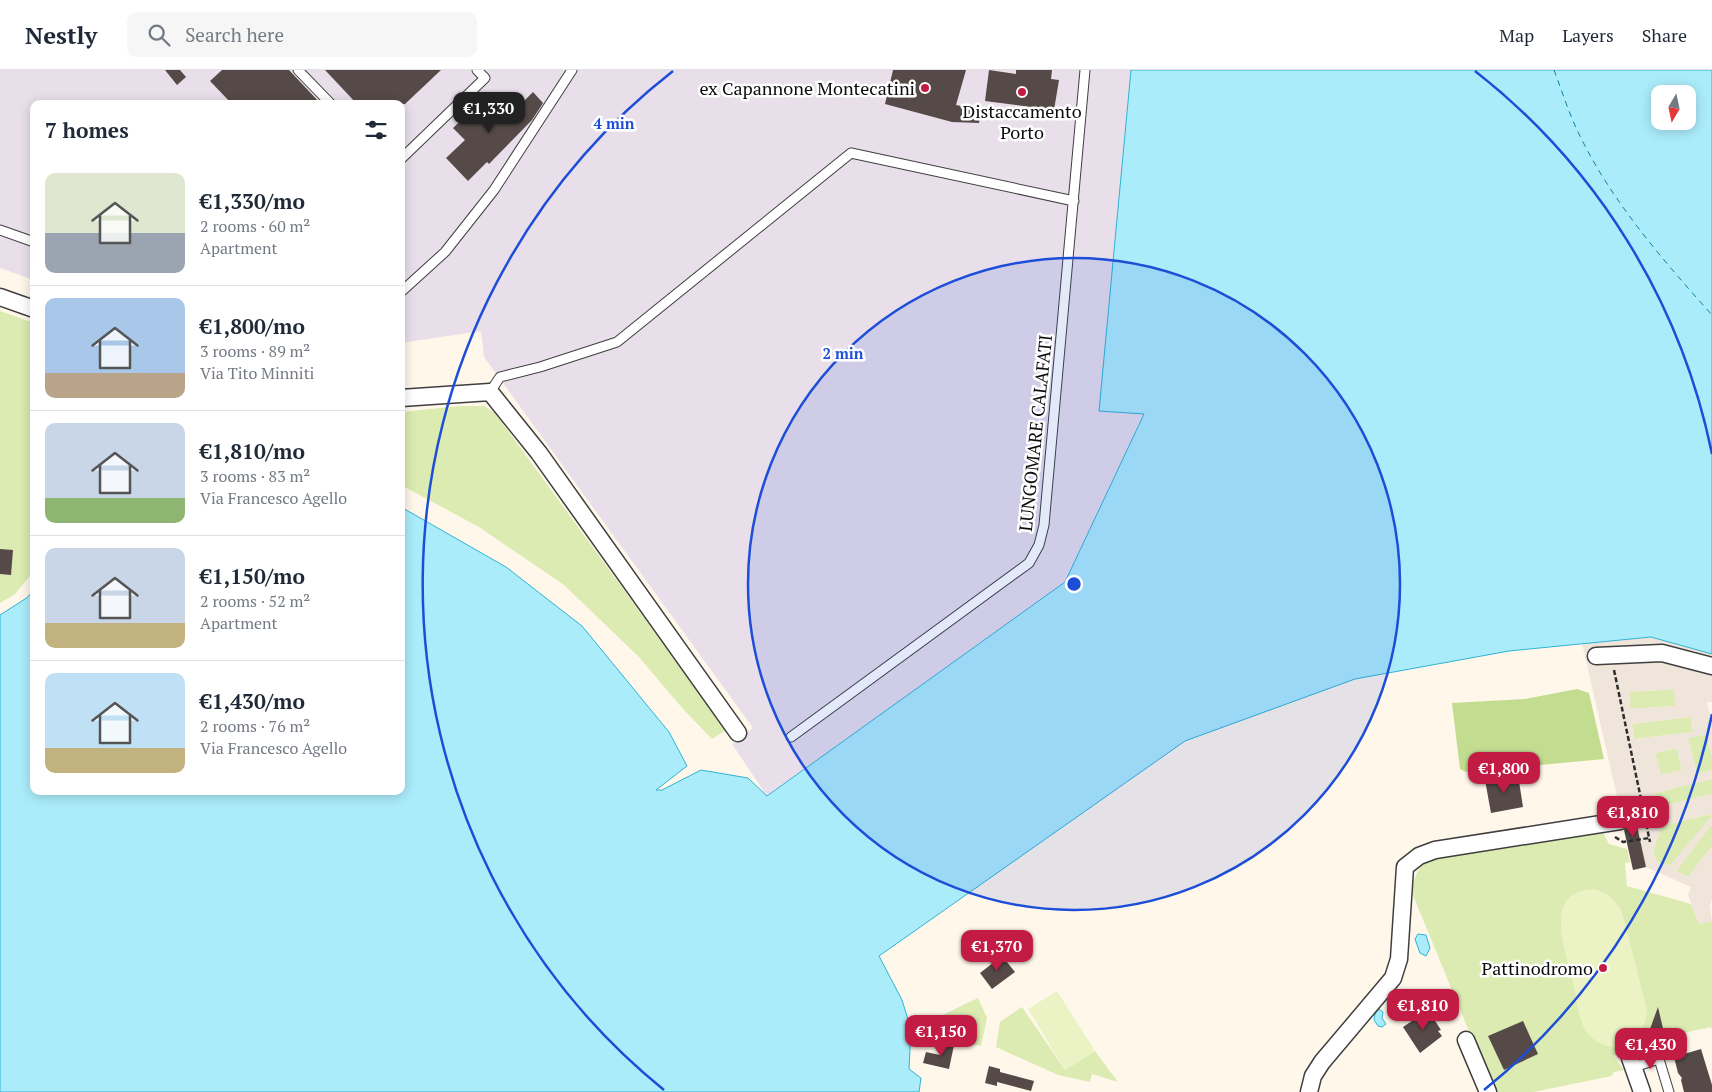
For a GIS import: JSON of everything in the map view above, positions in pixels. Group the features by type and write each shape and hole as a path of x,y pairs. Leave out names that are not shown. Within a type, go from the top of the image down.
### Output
{"street":[{"path":"0,297 30,308"},
{"path":"405,398 490,392 540,453 738,733"},
{"path":"1604,656 1662,653 1712,666"},
{"path":"1309,1092 1313,1076 1322,1062 1393,978 1399,959 1405,867 1419,856 1435,850 1620,821"},
{"path":"1466,1040 1488,1092"},
{"path":"1632,1063 1642,1092"}],"lane":[{"path":"298,70 327,100"},
{"path":"405,155 485,78 478,70"},
{"path":"405,288 445,252 494,190 572,70"},
{"name":"LUNGOMARE CALAFATI","path":"791,737 1030,563 1039,545 1044,525 1085,70"},
{"path":"490,392 500,377 540,367 616,342 852,153 1074,201"},
{"path":"0,230 30,241"},
{"path":"1632,1063 1659,1059 1668,1092"}],"path":[{"path":"1604,656 1650,842"}],"shaded area":[{"path":"0,70 1131,70 1099,410 1144,413 1065,582 767,796 732,744 753,728 484,357 481,331 405,342 405,100 30,100 30,279 0,268"},
{"path":"1651,637 1712,654 1712,702 1707,702 1712,722 1712,756 1706,734 1688,738 1697,774 1712,770 1712,779 1655,793 1659,807 1712,794 1712,815 1662,826 1653,852 1657,862 1670,866 1712,816 1712,824 1676,871 1688,877 1712,846 1712,899 1710,905 1712,921 1699,924 1688,895 1691,887 1646,867 1632,803 1619,805 1582,643","holes":["1674,689 1675,706 1630,709 1629,692","1691,717 1693,732 1634,739 1632,724","1677,748 1682,770 1661,775 1655,753"]}],"green space":[{"path":"0,311 30,322 30,576 15,594 0,603"},
{"path":"460,406 484,406 495,413 726,730 712,739 683,709 639,657 564,585 479,527 405,487 405,412"},
{"path":"1577,689 1589,693 1604,759 1466,772 1460,769 1452,703 1525,699"},
{"path":"1675,689 1676,706 1630,709 1629,692"},
{"path":"1691,717 1693,732 1634,739 1632,724"},
{"path":"1706,734 1712,756 1712,770 1697,774 1688,738"},
{"path":"1677,748 1682,770 1661,775 1655,753"},
{"path":"1712,779 1712,794 1658,807 1655,793"},
{"path":"1710,814 1712,816 1670,866 1657,862 1653,852 1662,826"},
{"path":"1712,824 1712,846 1688,877 1676,871"},
{"path":"1597,831 1603,833 1609,844 1627,849 1630,862 1625,863 1627,886 1691,904 1699,924 1712,921 1712,1030 1711,1027 1665,1037 1613,1056 1624,1070 1614,1072 1612,1076 1533,1092 1494,1092 1412,893 1415,876 1420,867 1432,855"},
{"name":"Pattinodromo","path":"1593,889 1603,892 1610,897 1622,912 1647,1010 1645,1022 1634,1039 1617,1047 1597,1042 1585,1029 1580,1017 1563,940 1562,912 1567,900 1577,893"},
{"path":"1057,991 1095,1051 1065,1070 1028,1009"},
{"path":"978,998 987,1018 981,1046 933,1035 935,1026 932,1020"},
{"path":"1022,1007 1065,1070 1095,1051 1118,1082 1092,1074 1090,1082 1058,1075 996,1047 1000,1022"}],"water":[{"path":"1131,70 1712,70 1712,654 1651,637 1509,651 1355,679 1185,741 879,956 902,1000 911,1029 909,1069 921,1078 919,1092 0,1092 0,615 30,594 30,795 405,795 405,509 506,567 582,626 669,732 687,766 656,790 662,790 701,770 748,778 767,796 1065,582 1144,414 1099,411"},
{"path":"1418,934 1426,935 1430,948 1426,956 1420,953 1415,939"},
{"path":"1379,1009 1383,1012 1382,1018 1386,1024 1382,1027 1378,1026 1374,1020 1375,1014"}],"building":[{"path":"165,70 180,70 186,77 177,85"},
{"path":"222,70 289,70 317,100 228,100 210,81"},
{"path":"325,70 441,70 405,104 405,100 353,100"},
{"name":"ex Capannone Montecatini","path":"893,70 966,70 956,105 981,110 979,123 952,122 885,104"},
{"name":"Distaccamento Porto","path":"989,70 1016,74 1016,70 1052,70 1051,79 1059,80 1054,110 985,101"},
{"path":"533,92 543,103 532,120 489,164 487,162 468,181 446,158 465,140 453,128 483,99 504,121"},
{"path":"0,549 13,550 11,575 0,574"},
{"path":"1518,775 1523,807 1491,813 1485,780"},
{"path":"1632,803 1646,867 1633,870 1624,830 1629,825 1630,819 1627,814 1620,811 1619,805"},
{"path":"1002,956 1015,972 992,989 980,973"},
{"path":"1658,1007 1665,1037 1646,1044 1644,1036 1650,1029"},
{"path":"1428,1010 1441,1030 1438,1031 1442,1036 1420,1053 1403,1027"},
{"path":"1523,1021 1538,1054 1504,1070 1488,1036"},
{"path":"942,1043 954,1045 949,1069 923,1063 926,1052 940,1055"},
{"path":"1701,1049 1712,1085 1712,1092 1684,1092 1682,1078 1678,1073 1674,1057"},
{"path":"989,1066 1000,1069 1000,1072 1034,1081 1031,1091 997,1082 997,1086 985,1083"}],"ferry route":[{"path":"1554,70 1575,126 1607,183 1639,229 1712,315"}],"place":[{"name":"ex Capannone Montecatini","path":"925,88"},
{"name":"Distaccamento Porto","path":"1022,92"},
{"name":"Pattinodromo","path":"1603,968"}]}
